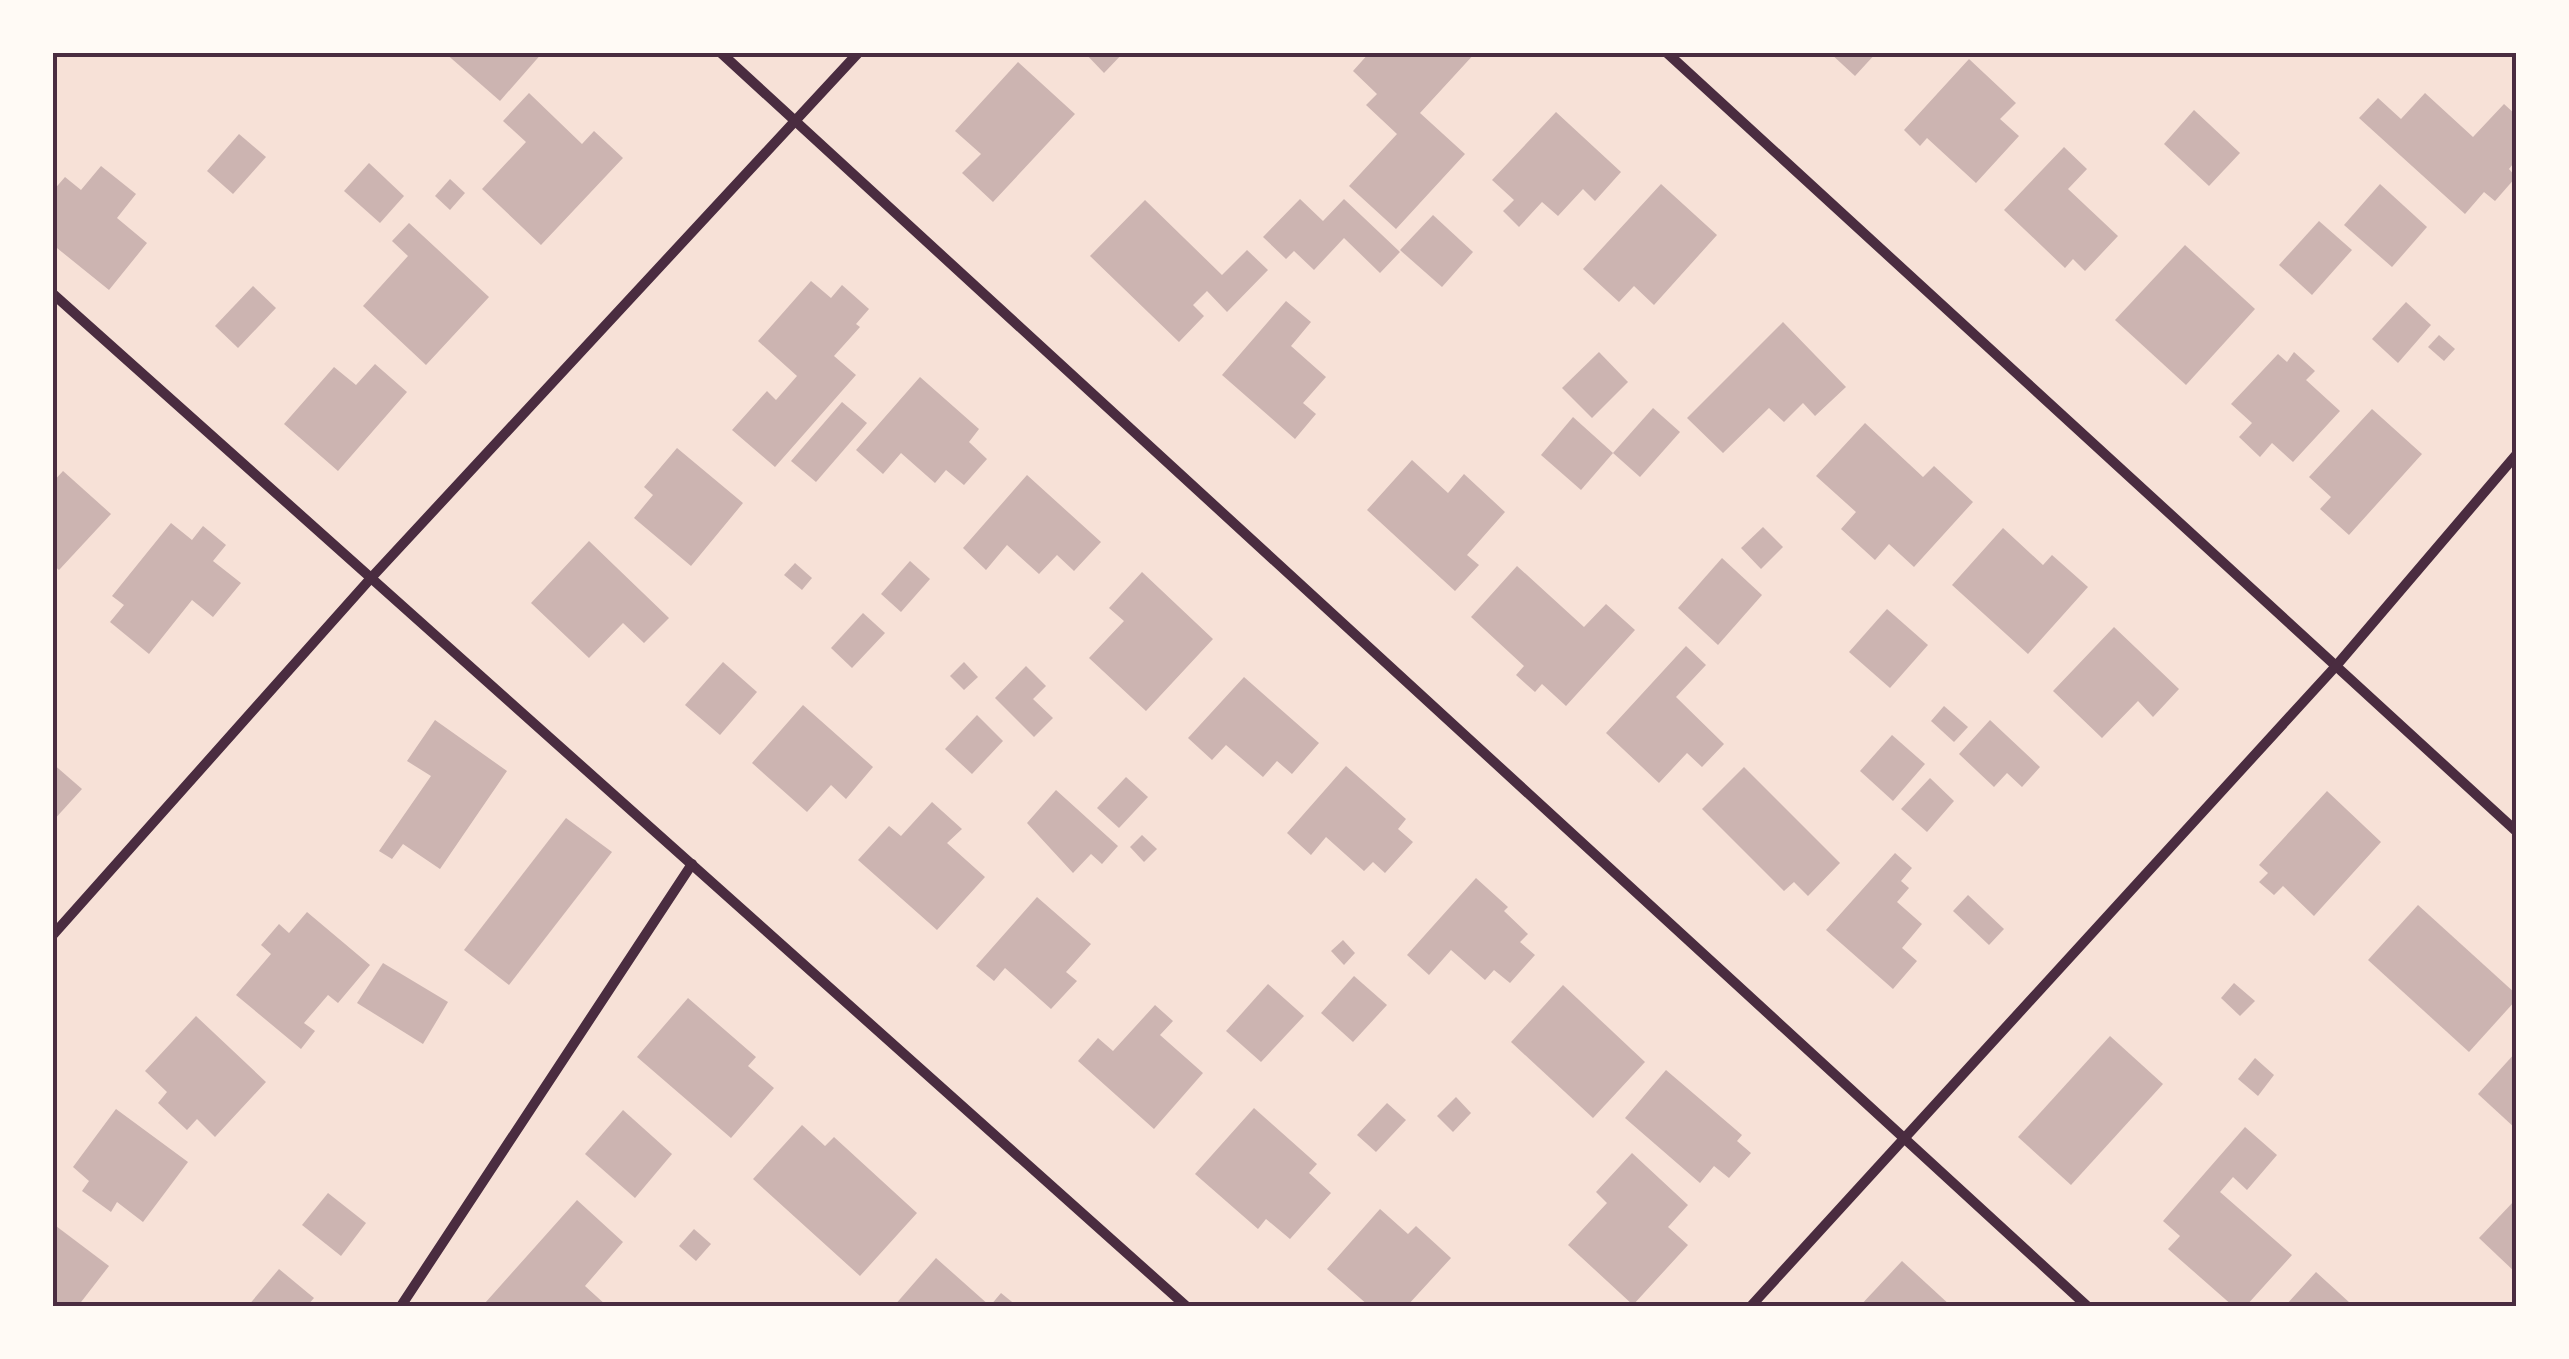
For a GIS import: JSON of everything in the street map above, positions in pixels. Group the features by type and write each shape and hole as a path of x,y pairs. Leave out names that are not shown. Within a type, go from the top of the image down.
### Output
{"street":[{"path":"720,52 2087,1306"},
{"path":"52,936 371,578 860,52"},
{"path":"1666,52 2516,831"},
{"path":"52,294 1186,1306"},
{"path":"1751,1306 2336,666 2516,455"},
{"path":"402,1306 692,864"}],"building":[{"path":"444,52 543,52 500,101"},
{"path":"1084,52 1124,52 1104,73"},
{"path":"1370,52 1476,52 1420,113 1465,154 1396,229 1349,186 1397,134 1366,105 1377,94 1353,71"},
{"path":"1829,52 1877,52 1855,76"},
{"path":"1969,59 2016,103 2000,119 2019,136 1976,183 1927,138 1920,146 1904,130"},
{"path":"1018,62 1075,114 993,202 962,173 981,154 955,131"},
{"path":"529,93 582,144 594,131 623,158 541,245 482,189 526,142 503,121"},
{"path":"2425,93 2473,137 2504,104 2516,115 2516,160 2509,169 2516,177 2495,201 2484,192 2465,214 2359,118 2378,98 2401,119"},
{"path":"2194,110 2240,153 2209,186 2164,144"},
{"path":"1556,112 1621,172 1595,201 1583,189 1558,216 1542,202 1519,227 1503,211 1514,200 1492,180"},
{"path":"239,134 266,157 233,194 207,171"},
{"path":"2064,147 2087,169 2068,189 2118,236 2085,271 2073,259 2065,268 2004,210"},
{"path":"369,163 404,196 380,223 344,191"},
{"path":"101,166 136,194 117,218 147,243 109,290 52,244 52,192 65,177 81,190"},
{"path":"450,179 465,193 450,210 435,196"},
{"path":"1661,184 1717,235 1654,305 1634,286 1619,302 1583,269"},
{"path":"2380,184 2427,227 2392,267 2344,225"},
{"path":"1300,199 1323,221 1344,199 1400,252 1380,273 1344,238 1314,270 1294,251 1286,259 1263,237"},
{"path":"1145,200 1222,275 1247,250 1268,270 1227,312 1207,291 1193,305 1204,316 1179,342 1090,256"},
{"path":"1433,215 1473,252 1442,287 1400,250"},
{"path":"2319,221 2352,250 2312,295 2279,265"},
{"path":"409,223 489,297 426,365 363,306 408,256 392,241"},
{"path":"2185,245 2255,309 2186,385 2115,320"},
{"path":"811,281 831,298 842,285 869,309 856,324 860,327 834,356 856,375 775,467 732,430 767,391 776,400 797,376 758,341"},
{"path":"253,286 276,308 238,348 215,326"},
{"path":"1286,301 1311,322 1291,346 1326,377 1303,403 1316,414 1295,439 1222,375"},
{"path":"2406,302 2431,325 2398,363 2372,339"},
{"path":"1783,322 1846,387 1815,416 1803,403 1784,422 1769,408 1723,453 1687,418"},
{"path":"2439,335 2455,349 2444,361 2428,347"},
{"path":"1599,352 1628,382 1592,418 1562,388"},
{"path":"2294,352 2315,371 2306,380 2340,411 2293,462 2272,443 2260,457 2239,437 2252,423 2231,404 2278,354 2287,362"},
{"path":"375,364 407,392 338,471 284,424 334,367 356,385"},
{"path":"920,377 979,429 969,442 987,459 964,485 946,470 935,483 901,453 883,474 856,450"},
{"path":"842,402 867,423 816,482 791,461"},
{"path":"1653,408 1680,432 1640,477 1613,453"},
{"path":"2372,409 2422,454 2349,535 2320,509 2331,497 2309,477"},
{"path":"1573,417 1613,453 1581,490 1541,455"},
{"path":"1865,423 1923,477 1934,466 1973,502 1914,567 1889,544 1875,560 1841,529 1856,512 1816,476"},
{"path":"677,448 743,503 691,566 634,518 653,495 644,487"},
{"path":"1412,460 1448,493 1464,474 1505,512 1467,555 1479,565 1455,591 1367,510"},
{"path":"63,471 111,514 59,570 52,564 52,483"},
{"path":"1027,475 1101,542 1074,571 1057,555 1039,574 1007,545 986,570 963,548"},
{"path":"171,523 192,540 203,526 226,545 213,561 241,583 213,617 192,600 149,654 110,622 124,605 112,596"},
{"path":"1763,527 1783,547 1761,569 1741,548"},
{"path":"2003,528 2043,565 2052,555 2088,587 2028,654 1952,585"},
{"path":"589,541 669,618 644,643 623,623 589,658 531,603"},
{"path":"1722,558 1762,595 1718,645 1678,608"},
{"path":"910,561 930,579 901,612 881,594"},
{"path":"795,563 812,578 802,590 784,575"},
{"path":"1517,566 1584,627 1606,604 1635,630 1566,706 1542,684 1535,692 1516,675 1524,666 1471,617"},
{"path":"1142,572 1213,639 1146,711 1089,658 1124,621 1109,608"},
{"path":"1887,609 1928,645 1890,688 1849,652"},
{"path":"863,613 885,633 852,668 831,648"},
{"path":"2114,627 2179,689 2153,717 2138,701 2102,738 2053,691"},
{"path":"1686,646 1706,665 1676,697 1724,744 1702,767 1687,753 1659,783 1606,733"},
{"path":"723,662 757,692 720,735 685,705"},
{"path":"964,662 978,677 964,690 950,676"},
{"path":"1026,666 1046,686 1033,699 1053,718 1034,737 995,698"},
{"path":"1244,677 1319,743 1292,774 1277,761 1263,777 1226,745 1212,760 1188,738"},
{"path":"803,705 873,767 846,799 831,785 807,812 752,763"},
{"path":"1944,706 1968,727 1954,742 1931,721"},
{"path":"977,715 1003,741 972,774 945,749"},
{"path":"435,720 507,771 440,869 403,844 392,859 379,851 431,776 407,761"},
{"path":"1990,720 2040,767 2022,787 2007,773 1994,787 1959,754"},
{"path":"1892,735 1925,764 1893,801 1860,771"},
{"path":"52,763 82,789 52,822"},
{"path":"1346,766 1406,819 1398,829 1413,842 1385,873 1373,862 1364,871 1326,837 1311,855 1287,833"},
{"path":"1744,767 1840,863 1808,896 1794,882 1784,891 1702,809"},
{"path":"1126,777 1148,797 1119,828 1097,808"},
{"path":"1930,778 1954,801 1927,832 1901,809"},
{"path":"1056,790 1118,846 1102,864 1091,854 1073,873 1027,823"},
{"path":"2327,791 2381,842 2314,916 2283,886 2274,895 2259,882 2268,873 2259,865"},
{"path":"932,802 962,829 947,843 985,877 937,930 858,860 889,826 901,836"},
{"path":"566,818 612,852 509,985 464,950"},
{"path":"1142,835 1157,849 1144,862 1130,847"},
{"path":"1895,853 1912,868 1901,881 1909,888 1897,902 1922,924 1902,948 1917,961 1893,989 1826,930"},
{"path":"1476,878 1508,907 1504,911 1528,934 1520,942 1535,955 1510,983 1494,970 1485,980 1451,950 1429,975 1407,955"},
{"path":"1968,895 2004,929 1989,945 1953,911"},
{"path":"1037,897 1091,944 1066,972 1077,981 1051,1009 1005,968 994,981 976,966"},
{"path":"2418,905 2516,994 2516,1000 2469,1052 2368,960"},
{"path":"307,912 370,965 338,1003 328,995 304,1023 315,1031 301,1049 236,995 271,954 261,945 279,924 289,933"},
{"path":"1343,940 1355,953 1344,965 1331,951"},
{"path":"383,963 448,1002 423,1044 357,1003"},
{"path":"1354,976 1387,1005 1353,1042 1321,1013"},
{"path":"2234,983 2255,1001 2240,1016 2221,998"},
{"path":"1268,984 1304,1016 1261,1062 1226,1031"},
{"path":"1563,985 1645,1062 1593,1118 1511,1042"},
{"path":"688,998 756,1057 748,1066 774,1088 731,1138 637,1057"},
{"path":"1155,1005 1173,1021 1160,1035 1203,1073 1154,1129 1078,1061 1098,1038 1113,1051"},
{"path":"196,1016 266,1082 215,1137 197,1119 187,1130 158,1103 167,1092 145,1071"},
{"path":"2110,1036 2163,1084 2071,1185 2018,1137"},
{"path":"2516,1052 2516,1129 2478,1094"},
{"path":"2255,1058 2274,1075 2258,1096 2238,1079"},
{"path":"1666,1070 1742,1135 1737,1141 1751,1153 1729,1178 1714,1166 1700,1183 1625,1118"},
{"path":"1456,1097 1471,1113 1453,1132 1437,1116"},
{"path":"1387,1103 1406,1120 1376,1152 1357,1135"},
{"path":"1254,1108 1317,1164 1309,1173 1331,1193 1290,1239 1266,1219 1258,1229 1195,1174"},
{"path":"116,1109 188,1162 143,1222 117,1202 111,1212 82,1191 89,1181 73,1167"},
{"path":"623,1110 672,1154 635,1198 585,1154"},
{"path":"802,1125 825,1146 834,1137 917,1213 860,1276 753,1179"},
{"path":"2245,1127 2277,1155 2247,1190 2233,1177 2220,1192 2292,1255 2246,1306 2233,1306 2168,1249 2180,1236 2163,1221"},
{"path":"1632,1153 1688,1205 1668,1227 1688,1245 1633,1305 1568,1245 1607,1203 1596,1192"},
{"path":"328,1193 366,1223 341,1256 302,1225"},
{"path":"577,1200 623,1242 585,1286 607,1306 488,1306 485,1303"},
{"path":"2516,1202 2516,1273 2479,1238"},
{"path":"1380,1209 1408,1234 1416,1226 1451,1258 1407,1306 1369,1306 1327,1269"},
{"path":"52,1223 109,1266 78,1306 52,1306"},
{"path":"694,1229 711,1244 696,1261 679,1246"},
{"path":"936,1258 990,1306 894,1306"},
{"path":"1902,1261 1951,1306 1860,1306"},
{"path":"279,1269 314,1298 307,1306 248,1306"},
{"path":"2316,1272 2350,1303 2354,1306 2285,1306"},
{"path":"1001,1293 1017,1306 990,1306"}]}
